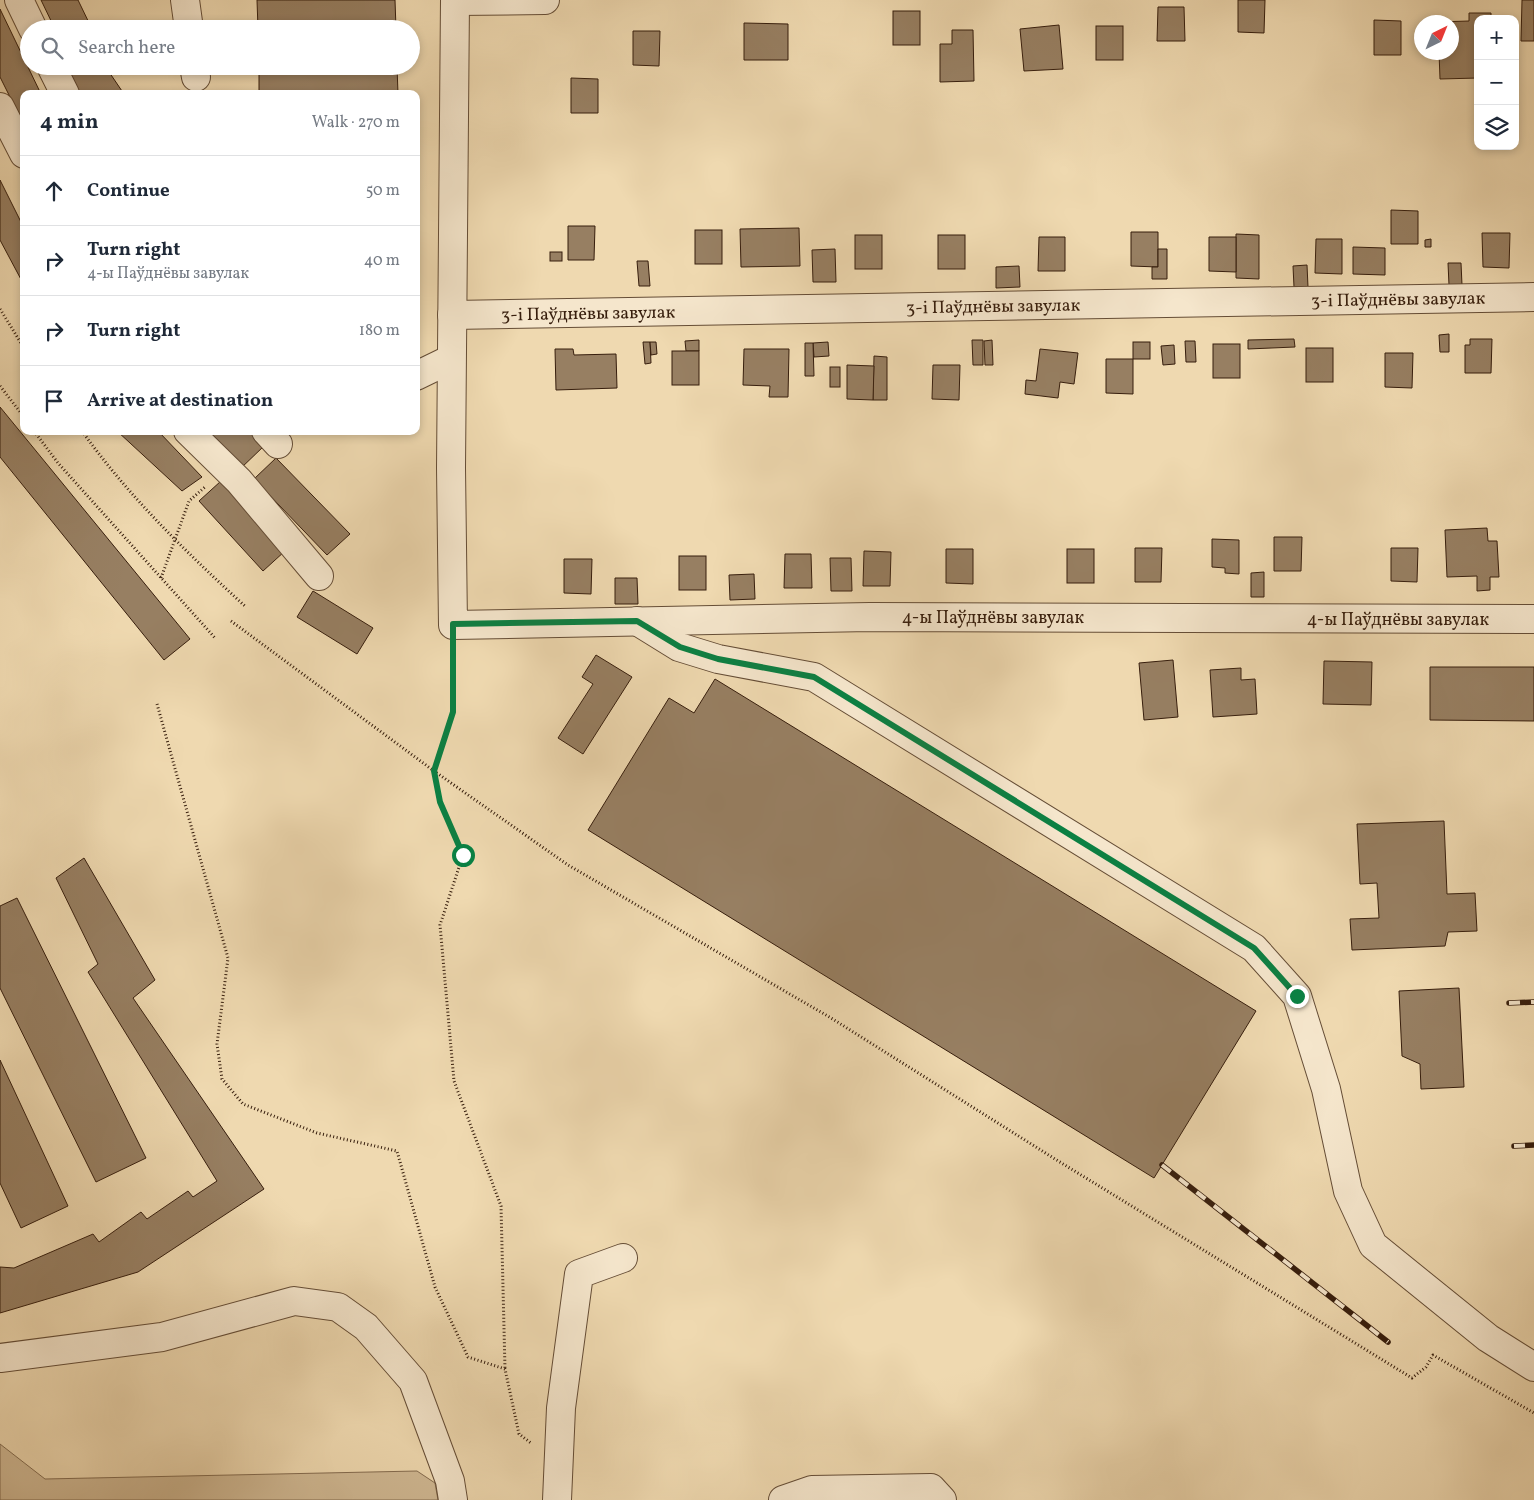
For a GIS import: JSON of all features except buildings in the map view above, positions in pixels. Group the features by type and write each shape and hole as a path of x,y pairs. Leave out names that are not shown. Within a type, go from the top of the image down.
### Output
{"street":[{"path":"20,0 29,20"},
{"path":"185,0 188,20"},
{"path":"453,624 451,359 455,1 545,0"},
{"path":"56,75 63,90"},
{"path":"0,107 20,146"},
{"name":"3-і Паўднёвы завулак","path":"452,315 1534,297"},
{"path":"420,374 451,359"},
{"path":"192,435 225,468 319,576"},
{"name":"4-ы Паўднёвы завулак","path":"453,624 870,617 1534,619"},
{"path":"637,621 687,649 718,659 814,677 1254,948 1297,996 1326,1089 1348,1191 1373,1246 1488,1338 1534,1367"},
{"path":"557,1500 561,1408 579,1274 623,1258"},
{"path":"0,1358 162,1337 294,1301 338,1307 366,1327 413,1381 450,1481 454,1500"},
{"path":"782,1500 812,1490 931,1488 942,1500"}],"path":[{"path":"0,309 20,342"},
{"path":"0,386 20,412"},
{"path":"37,435 58,462 216,638"},
{"path":"85,435 95,450 176,542 246,607"},
{"path":"161,578 176,542 189,501 225,468"},
{"path":"232,621 434,771 568,865 830,1018 1063,1164 1412,1378 1426,1367 1433,1355 1534,1413"},
{"path":"453,624 453,712 434,771 440,802 463,855 440,924 454,1081 501,1206 505,1369 519,1434 558,1464"},
{"path":"157,704 228,958 217,1044 222,1079 243,1104 317,1133 397,1150 435,1287 468,1357 505,1369"}],"shaded area":[{"path":"0,1444 45,1479 417,1471 435,1483 438,1500 0,1500"}],"railway":[{"path":"1509,1003 1534,1002"},
{"path":"1514,1146 1534,1145"},
{"path":"1162,1165 1388,1342"}],"route":[{"path":"463,855 440,802 434,771 453,712 453,624 637,621 680,647 718,659 814,677 1254,948 1297,996"}]}
